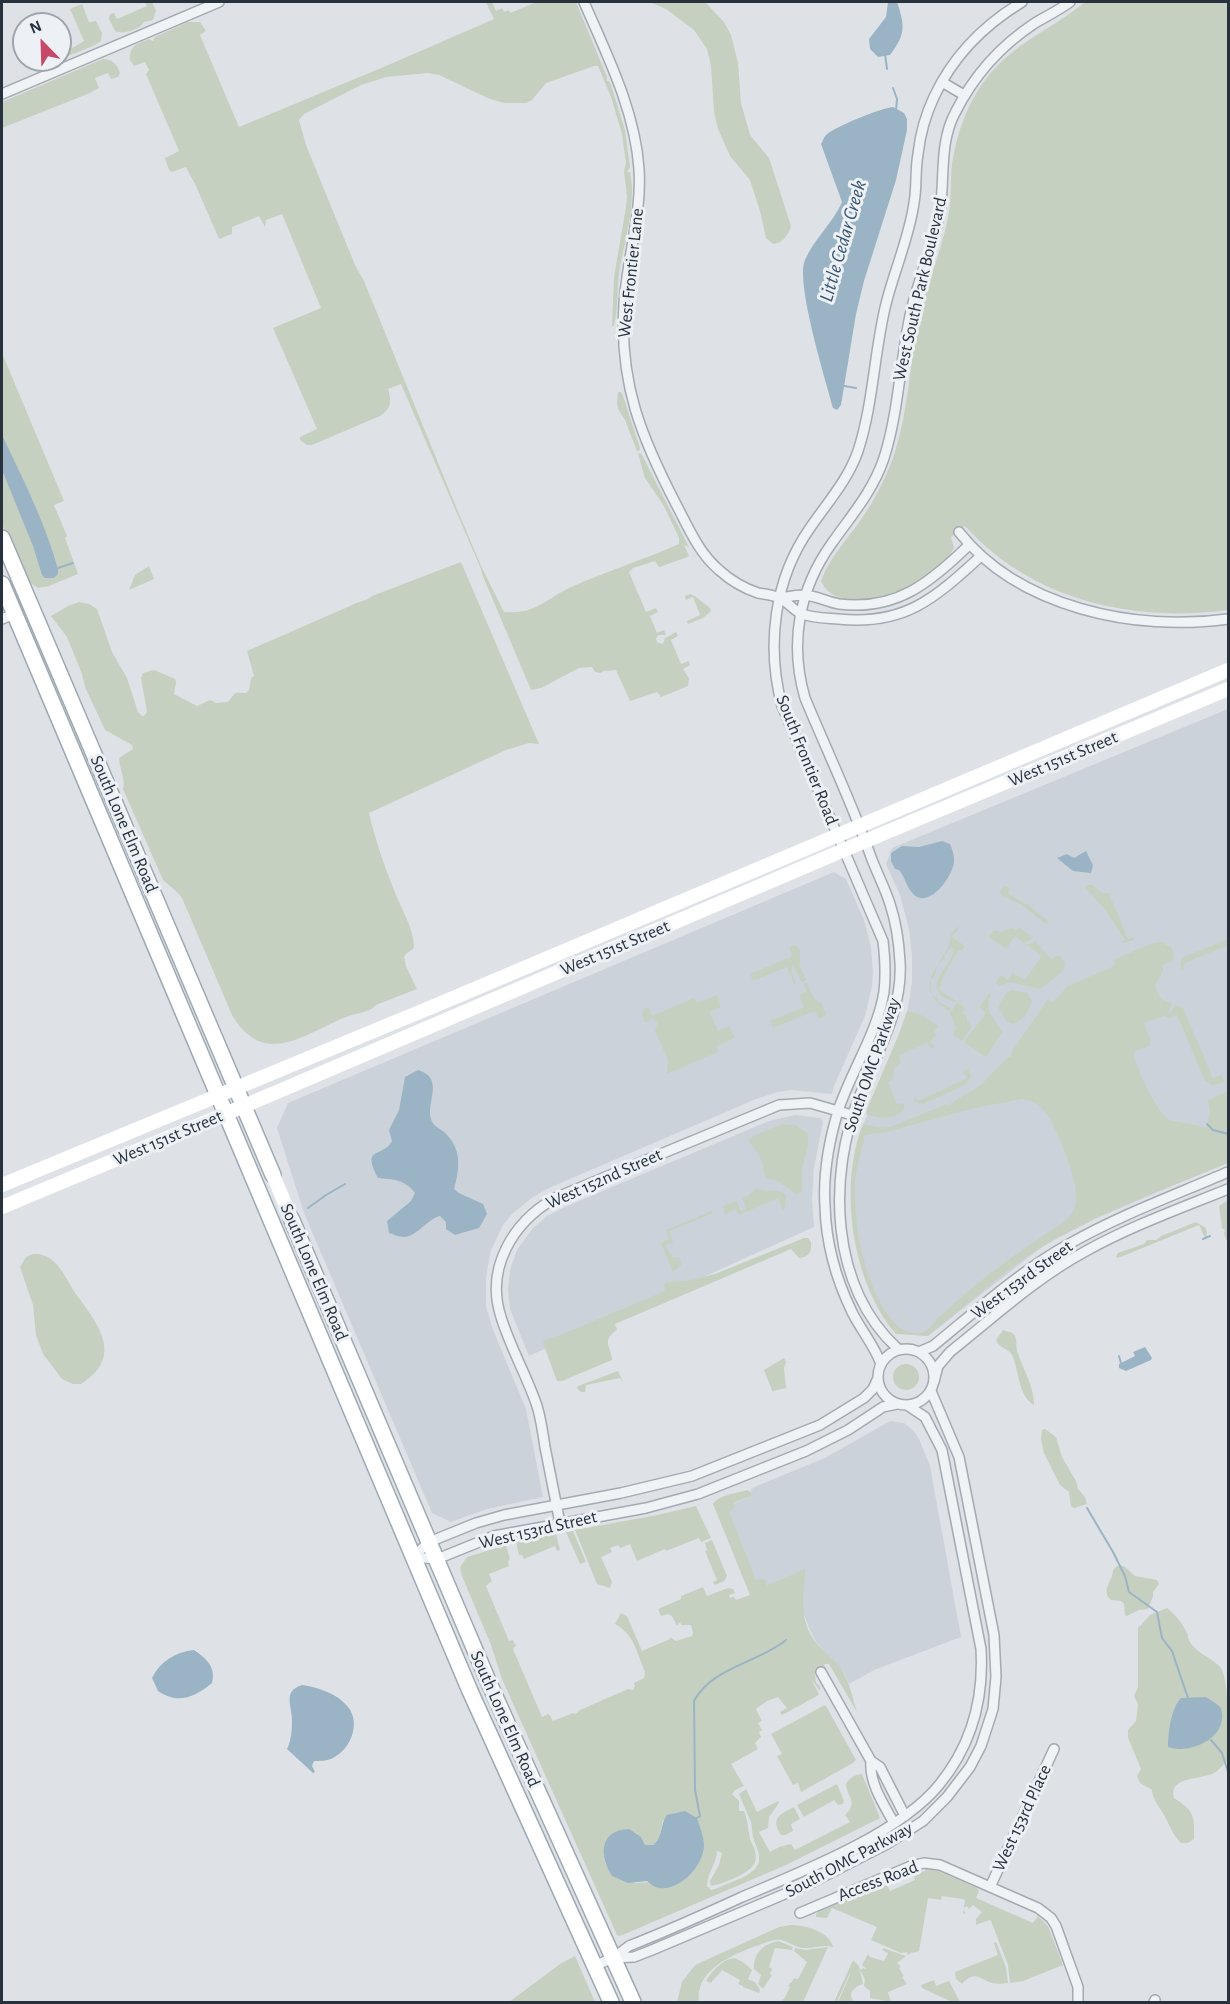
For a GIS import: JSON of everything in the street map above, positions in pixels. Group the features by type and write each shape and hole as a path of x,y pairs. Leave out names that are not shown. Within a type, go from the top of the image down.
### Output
{"main road":[{"name":"South Lone Elm Road","path":"2,538 436,1559 533,1784 633,2002"},
{"name":"South Lone Elm Road","path":"2,584 8,617 225,1114 516,1795 611,2002"},
{"name":"West 151st Street","path":"2,1185 1228,670"},
{"name":"West 151st Street","path":"2,1207 1228,689"},
{"path":"624,924 631,942"}],"street":[{"path":"2,94 219,2"},
{"name":"West Frontier Lane","path":"584,2 628,109 639,166 640,187 627,282 623,335 626,372 638,421 660,475 703,554 718,570 741,586 780,598"},
{"name":"West South Park Boulevard","path":"780,598 787,569 800,543 849,472 857,455 867,417 885,309 912,218 920,140 933,98 958,57 979,34 1022,2"},
{"name":"West South Park Boulevard","path":"804,595 831,543 850,520 873,483 884,459 915,295 935,235 940,211 943,163 953,116 976,75 991,57 1034,24 1070,2"},
{"path":"942,82 964,95"},
{"path":"959,532 981,556 1010,578 1037,593 1087,610 1150,622 1179,624 1228,619"},
{"path":"780,598 804,595 848,604 890,601 934,578 969,545"},
{"path":"780,598 801,614 851,620 868,620 897,614 937,595 981,556"},
{"name":"South Frontier Road","path":"804,595 797,638 800,680 808,705 866,841"},
{"name":"South Frontier Road","path":"780,598 773,645 777,690 844,850"},
{"name":"South OMC Parkway","path":"866,841 890,904 898,938 900,977 891,1022 852,1115 841,1166 840,1207 845,1250 863,1302 884,1336 898,1350"},
{"name":"South OMC Parkway","path":"844,850 883,942 885,979 884,993 876,1021 838,1110 833,1129 825,1188 825,1207 830,1250 839,1282 881,1364"},
{"name":"West 152nd Street","path":"560,1523 538,1409 497,1303 499,1267 512,1236 528,1217 555,1198 764,1110 795,1102 810,1103 852,1115"},
{"name":"West 153rd Street","path":"919,1352 933,1346 1016,1280 1068,1244 1104,1225 1228,1172"},
{"name":"West 153rd Street","path":"933,1386 938,1366 950,1352 1052,1272 1116,1236 1228,1189"},
{"path":"905,1348 919,1352 931,1364 933,1386 924,1399 902,1405 884,1396 877,1380 881,1364 885,1357 898,1350 905,1348"},
{"name":"West 153rd Street","path":"413,1557 429,1542 476,1523 504,1515 644,1488 692,1476 820,1425 864,1398 873,1389 877,1380"},
{"name":"South OMC Parkway","path":"613,1958 634,1957 673,1941 813,1882 887,1844 937,1808 970,1767 981,1746 993,1709 996,1654 959,1457 933,1386"},
{"name":"South OMC Parkway","path":"594,1966 613,1958 629,1946 788,1878 894,1823 924,1801 939,1786 962,1753 979,1702 982,1666 978,1630 946,1464 926,1417 902,1405"},
{"name":"West 153rd Street","path":"413,1557 436,1559 494,1536 646,1508 698,1494 806,1451 848,1430 884,1407 902,1405"},
{"path":"820,1672 871,1761 880,1767 904,1816"},
{"name":"West 153rd Place","path":"990,1887 1054,1749"},
{"path":"871,1761 871,1773 894,1823"},
{"name":"Access Road","path":"800,1913 911,1866 924,1863 940,1864 1038,1908 1051,1918 1078,1987 1078,2002"}],"shaded area":[{"path":"1228,709 1228,1162 1095,1219 1043,1246 928,1336 898,1333 885,1317 857,1248 852,1194 861,1130 907,1014 912,982 909,929 900,895 886,864 892,848"},
{"path":"834,872 846,879 864,920 871,947 873,973 865,1016 832,1094 791,1090 756,1099 549,1188 533,1197 512,1214 503,1225 491,1250 486,1277 486,1306 493,1330 526,1409 543,1497 487,1509 451,1522 432,1513 304,1213 277,1128 288,1103"},
{"path":"795,1115 821,1118 823,1122 814,1168 812,1200 814,1227 529,1356 510,1309 508,1290 510,1270 517,1250 533,1228 547,1216 567,1206 769,1121"},
{"path":"890,1421 904,1423 914,1431 930,1466 961,1637 874,1670 849,1684 844,1673 816,1642 809,1628 803,1612 802,1595 806,1570 767,1585 756,1581 728,1512 735,1508 732,1504 752,1496 751,1490 754,1487 825,1458"}],"green space":[{"path":"145,2 152,2 156,11 153,20 144,22 131,31 115,31 109,19 110,14 114,13 117,19 147,6"},
{"path":"486,2 492,2 496,11 502,8 504,12 509,10 510,13 537,2 576,2 607,81 611,85 625,130 630,167 627,172 630,172 632,185 629,223 619,274 614,326 612,326 614,277 626,207 624,172 626,163 622,134 611,97 598,66 546,83 532,100 526,103 504,103 490,99 439,75 428,73 386,77 361,85 304,114 299,120 306,145 355,265 364,281 482,568 504,612 526,611 534,608 566,589 679,544 679,538 664,506 645,478 638,454 641,453 689,547 684,545 689,556 685,558 659,567 655,561 633,568 629,572 646,612 656,608 658,612 650,616 657,633 664,630 666,635 658,635 657,642 663,644 665,638 676,632 678,636 671,640 681,664 689,661 690,665 683,669 689,678 688,686 661,697 657,692 630,701 616,670 600,673 595,672 592,667 579,668 541,688 531,690 401,384 388,389 390,404 380,416 312,445 307,445 300,440 300,437 317,429 273,328 321,308 282,214 266,220 265,227 259,216 232,227 232,234 219,239 186,167 172,172 169,170 165,158 179,151 146,74 149,70 145,62 134,66 130,60 132,49 137,44 149,39 153,41 155,37 188,22 200,22 206,31 200,35 239,127 494,19"},
{"path":"650,2 705,2 724,22 731,35 738,63 741,103 750,135 769,158 791,226 782,241 773,244 766,238 750,180 730,156 718,129 707,49 694,30 666,9"},
{"path":"1085,2 1228,2 1228,610 1156,613 1120,609 1086,601 1052,589 1021,572 991,551 965,526 951,537 954,548 944,561 929,574 910,585 889,594 867,599 848,600 832,594 821,581 827,567 873,501 895,452 906,404 918,322 948,217 954,152 968,109 985,80 1008,55"},
{"path":"82,4 89,22 96,21 102,33 101,41 72,54 72,48 84,41 70,9"},
{"path":"103,59 112,61 116,65 120,73 118,77 111,79 108,73 95,78 99,88 90,93 2,128 2,102"},
{"path":"2,353 64,501 54,505 67,536 65,538 78,574 38,588 24,577 2,524"},
{"path":"618,392 621,392 623,396 640,450 637,451 625,420 618,409"},
{"path":"461,562 539,744 529,743 506,750 369,813 383,862 412,933 414,948 404,957 417,989 285,1043 271,1044 257,1040 244,1031 232,1015 182,898 163,880 123,789 124,781 119,758 133,749 132,745 105,730 85,687 67,637 51,616 79,602 97,609 112,652 127,678 138,712 144,716 147,712 141,678 143,673 154,670 175,679 174,694 197,706 210,700 216,703 228,702 234,694 246,693 249,690 251,678 254,676 247,651 372,596"},
{"path":"149,566 154,579 129,590 135,575"},
{"path":"690,594 711,611 703,618 688,624 687,621 700,615 693,597 686,600 685,596"},
{"path":"1092,885 1102,893 1109,893 1128,939 1134,937 1134,940 1120,944 1125,940 1107,912 1085,887"},
{"path":"1005,886 1010,888 1008,894 1031,907 1049,922 1046,924 1022,905 1001,895 1000,890"},
{"path":"960,926 952,937 965,946 962,951 959,950 945,973 939,990 955,1002 942,997 938,990 937,984 950,961 953,948 949,949 945,958 938,964 949,945 951,934"},
{"path":"1011,928 1015,930 1020,928 1033,938 1024,943 1015,936 1006,949 989,937 994,930 1002,932"},
{"path":"1228,939 1228,945 1185,963 1182,971 1180,964 1182,958"},
{"path":"1035,941 1051,959 1060,955 1065,964 1063,971 1040,989 1010,982 1000,986 996,983 1001,975 1008,980 1013,973 1025,980 1042,956 1027,945"},
{"path":"1153,943 1166,943 1165,945 1171,947 1174,955 1172,961 1163,965 1155,986 1161,999 1172,1004 1167,1015 1175,1005 1183,1008 1213,1078 1221,1075 1225,1082 1212,1085 1205,1081 1177,1015 1169,1018 1164,1016 1144,1023 1151,1042 1149,1046 1136,1051 1133,1056 1154,1101 1165,1117 1170,1120 1206,1128 1210,1113 1208,1100 1228,1091 1228,1163 1111,1211 1066,1233 999,1278 928,1336 896,1334 881,1313 869,1288 854,1233 851,1176 855,1149 863,1124 890,1127 945,1105 950,1106 951,1103 981,1085 1008,1057 1011,1057 1012,1051 1048,999 1053,1002 1068,986 1114,966 1115,959","holes":["1022,1099 1042,1108 1054,1126 1066,1155 1076,1191 1073,1211 1062,1224 1015,1255 976,1285 926,1331 913,1333 903,1330 886,1312 879,1299 859,1242 855,1179 865,1135 886,1132 975,1108"]},
{"path":"794,945 799,949 800,966 806,980 802,982 789,958 793,956 789,947"},
{"path":"788,958 793,965 791,971 795,985 787,967 753,981 750,974"},
{"path":"938,964 934,978 931,980 932,994 930,982"},
{"path":"804,983 807,983 814,998 822,1004 825,1016 819,1019 815,1011 773,1028 770,1021 804,1007 799,995 807,991"},
{"path":"1012,990 1027,993 1032,1001 1026,1015 1013,1024 1006,1021 998,1007 1007,992"},
{"path":"989,993 991,995 989,1010 1003,1032 986,1057 964,1042 986,1013 979,1007"},
{"path":"717,995 721,1007 710,1012 718,1031 729,1026 735,1038 716,1046 718,1052 667,1074 668,1060 655,1030 658,1023 652,1018 645,1022 643,1009 648,1007 652,1016 694,998 697,1003"},
{"path":"938,1002 951,1008 949,1011"},
{"path":"958,1002 965,1008 962,1013 967,1016 967,1021 972,1026 962,1041 953,1034 956,1029 950,1013"},
{"path":"907,1011 921,1015 938,1026 930,1042 935,1047 931,1049 927,1042 899,1055 901,1062 894,1069 893,1079 888,1082 897,1104 904,1103 904,1110 896,1116 886,1118 866,1114 899,1034"},
{"path":"967,1069 971,1076 961,1087 922,1104 915,1101 914,1096 918,1101 967,1078 963,1072"},
{"path":"782,1124 795,1125 808,1134 808,1146 802,1168 801,1193 796,1194 778,1181 765,1178 760,1158 748,1141 755,1135"},
{"path":"756,1188 786,1195 785,1209 783,1210 778,1198 739,1215 736,1209 725,1214 723,1206 736,1201 741,1211 746,1209 742,1198"},
{"path":"1228,1200 1228,1244 1224,1234 1225,1230 1222,1228 1219,1206"},
{"path":"712,1211 713,1213 669,1231 673,1242 666,1245 668,1251 674,1258 679,1257 682,1264 673,1272 661,1243 669,1239 666,1230"},
{"path":"1196,1222 1206,1228 1207,1237 1205,1238 1199,1225 1116,1257 1118,1253 1144,1244 1147,1240 1156,1240"},
{"path":"808,1238 811,1242 811,1249 805,1256 799,1258 791,1249 615,1324 617,1330 608,1341 612,1360 557,1381 543,1343 545,1340 665,1291 666,1282 687,1281 715,1274"},
{"path":"33,1254 42,1255 55,1263 100,1330 104,1342 101,1364 94,1374 81,1384 73,1384 62,1379 43,1354 36,1335 33,1305 20,1267 26,1257"},
{"path":"1003,1330 1015,1336 1017,1351 1030,1384 1034,1405 1022,1389 1013,1357 996,1340"},
{"path":"784,1358 786,1388 773,1391 773,1393 764,1370"},
{"path":"906,1364 915,1368 919,1377 915,1386 906,1390 897,1386 893,1377 897,1368"},
{"path":"618,1371 624,1384 620,1378 586,1385 585,1392 577,1388 578,1386"},
{"path":"1045,1429 1056,1437 1062,1457 1087,1504 1074,1508 1071,1506 1069,1492 1060,1485 1044,1453 1041,1439 1042,1430"},
{"path":"747,1490 752,1496 733,1503 735,1508 729,1512 756,1580 765,1579 767,1585 806,1569 803,1608 807,1627 818,1645 843,1672 857,1712 829,1664 824,1664 826,1669 815,1674 820,1691 811,1679 819,1694 817,1696 782,1715 780,1712 787,1708 778,1697 756,1709 762,1721 758,1723 762,1730 759,1732 761,1737 755,1743 758,1749 731,1764 744,1786 732,1794 739,1801 739,1811 744,1811 756,1859 753,1866 743,1874 711,1886 710,1881 719,1865 722,1853 717,1851 707,1886 711,1890 715,1889 746,1876 755,1869 759,1862 751,1822 739,1794 746,1789 757,1812 778,1801 779,1803 769,1817 768,1828 759,1832 770,1852 791,1844 795,1850 850,1822 845,1815 852,1803 846,1784 857,1775 862,1774 880,1818 786,1865 620,1936 617,1935 502,1679 460,1567 467,1557 506,1545 510,1559 509,1566 489,1574 492,1581 486,1586 509,1641 513,1640 515,1645 517,1644 513,1649 542,1717 549,1714 553,1721 573,1713 576,1714 580,1710 628,1689 633,1690 634,1683 644,1678 645,1672 631,1639 615,1624 621,1613 627,1616 642,1651 670,1637 676,1641 692,1636 691,1625 681,1625 680,1622 677,1626 672,1616 668,1614 661,1616 658,1609 681,1599 681,1596 703,1587 707,1596 728,1588 733,1589 735,1593 729,1595 730,1598 734,1597 736,1600 750,1595 713,1504 724,1496","holes":["697,1818 702,1836 702,1852 696,1866 683,1880 635,1883 612,1876 604,1857 609,1838 641,1837 645,1845 653,1845 659,1839 663,1820"]},
{"path":"696,1506 711,1538 701,1542 699,1538 637,1561 630,1544 620,1548 618,1545 610,1548 612,1552 601,1557 612,1582 610,1588 597,1584 575,1530"},
{"path":"573,1531 586,1562 580,1564 566,1532"},
{"path":"556,1534 560,1550 557,1551 555,1546 524,1559 522,1555 519,1555 516,1542"},
{"path":"712,1540 727,1576 724,1581 715,1585 713,1582 717,1580 705,1551 707,1550 705,1543"},
{"path":"1117,1566 1124,1566 1135,1576 1157,1580 1159,1584 1153,1592 1148,1609 1139,1610 1127,1616 1124,1604 1121,1601 1111,1600 1108,1596 1108,1585 1113,1570"},
{"path":"1167,1608 1181,1623 1193,1646 1221,1668 1226,1686 1228,1760 1214,1773 1181,1782 1173,1791 1174,1798 1192,1814 1194,1839 1188,1843 1181,1843 1178,1840 1153,1797 1152,1790 1140,1783 1137,1776 1141,1769 1128,1738 1128,1730 1136,1721 1138,1704 1134,1696 1138,1687 1138,1628 1150,1615"},
{"path":"826,1706 856,1760 801,1792 798,1783 793,1785 777,1756 782,1754 771,1734"},
{"path":"837,1784 844,1801 843,1804 838,1805 834,1800 804,1817 797,1805"},
{"path":"794,1807 800,1819 791,1824 793,1831 781,1835 776,1824 778,1817"},
{"path":"926,1869 938,1871 977,1888 979,1891 976,1898 1033,1923 1038,1916 1048,1926 1063,1965 1023,1981 1010,1983 1008,1965 991,1921 976,1925 976,1919 982,1912 973,1905 969,1909 967,1906 964,1909 965,1900 962,1899 942,1896 941,1900 928,1898 919,1951 908,1955 907,1952 901,1953 871,1940 877,1927 832,1908 827,1918 816,1917 820,1911 886,1883 890,1891 915,1880 913,1872 920,1870 924,1872"},
{"path":"802,1926 822,1933 831,1941 833,1947 802,1948 779,1940 767,1942 734,1955 708,1973 699,1991 699,2002 677,2002 682,1982 695,1965 779,1927"},
{"path":"778,1941 793,1947 792,1950 775,1948 769,1967 772,1969 770,1974 772,1975 763,1989 758,1984 761,1975 754,1969 755,1959 764,1947"},
{"path":"996,1942 1006,1967 1008,1983 988,1982 974,1976 962,1984 956,1979 955,1972 998,1955 994,1943"},
{"path":"828,1947 803,2002 784,2002 782,2000 790,1987 788,1986 794,1978 798,1979 807,1962 794,1951 795,1948 806,1950"},
{"path":"883,1948 906,1956 897,1963 901,1967 899,1968 904,1976 902,1977 907,1984 888,1992 891,2002 870,1998 870,1991 864,1986 865,1979 860,1970 863,1968 868,1970 862,1965 868,1954 870,1957 884,1961 888,1953 882,1950"},
{"path":"575,1956 595,2002 509,2002 560,1964"},
{"path":"735,1958 752,1970 748,1979 755,1982 760,1990 759,1993 738,1984 740,1980 722,1970 711,1983 706,1981 722,1963"},
{"path":"853,1960 859,1966 863,1984 851,1993 854,2002 838,2002 850,1973 837,2002 834,2002"},
{"path":"934,1980 936,1986 949,1981 960,2002 949,2002 922,1988 921,1985"}],"water":[{"path":"888,2 897,2 902,17 902,30 899,41 890,55 878,57 870,49 869,39 886,17"},
{"path":"893,107 904,113 907,119 907,130 896,180 864,281 856,314 841,405 837,410 833,408 804,289 805,260 842,202 821,144 826,135 838,127"},
{"path":"2,435 47,534 58,569 58,574 54,578 45,578 42,575 33,546 2,470"},
{"path":"942,841 951,846 954,858 953,868 945,882 933,895 919,898 911,892 899,870 895,869 891,861 891,853 902,846 919,847"},
{"path":"1086,851 1093,865 1091,873 1073,871 1057,858 1067,854 1074,858"},
{"path":"418,1070 431,1079 433,1085 430,1112 432,1121 450,1138 457,1152 458,1173 454,1189 483,1204 487,1214 479,1228 455,1235 446,1229 446,1222 440,1216 409,1236 402,1237 389,1233 387,1221 411,1201 415,1193 403,1183 378,1178 373,1168 372,1157 392,1141 389,1130 399,1110 405,1077"},
{"path":"1145,1347 1151,1360 1126,1371 1119,1368 1119,1364 1135,1356 1133,1352"},
{"path":"194,1650 209,1664 213,1672 212,1683 186,1698 172,1698 158,1691 152,1678 159,1667 175,1655"},
{"path":"302,1685 321,1689 339,1698 348,1707 354,1720 352,1735 345,1748 331,1759 314,1761 312,1766 315,1772 313,1773 287,1749 292,1730 290,1695 294,1689"},
{"path":"1206,1697 1221,1708 1222,1719 1214,1736 1196,1746 1177,1749 1168,1747 1171,1721 1181,1698"},
{"path":"685,1811 697,1818 704,1843 700,1861 689,1876 675,1886 659,1888 647,1881 628,1883 612,1876 605,1860 604,1845 612,1834 619,1830 629,1829 641,1837 645,1845 653,1845 658,1839 667,1815"}],"waterway":[{"name":"Little Cedar Creek","path":"885,54 887,69"},
{"name":"Little Cedar Creek","path":"893,88 897,99 896,111"},
{"name":"Little Cedar Creek","path":"844,386 856,388"},
{"path":"58,568 73,563"},
{"path":"1207,1124 1213,1130 1228,1134"},
{"path":"308,1208 345,1184"},
{"path":"1203,1239 1210,1236"},
{"path":"1119,1356 1121,1363"},
{"path":"1087,1508 1113,1552 1125,1576 1129,1592 1157,1612 1162,1638 1172,1651 1188,1698"},
{"path":"697,1818 700,1816 695,1790 694,1701 712,1680 775,1648 786,1640"},
{"path":"1211,1740 1222,1753 1228,1772"}]}
